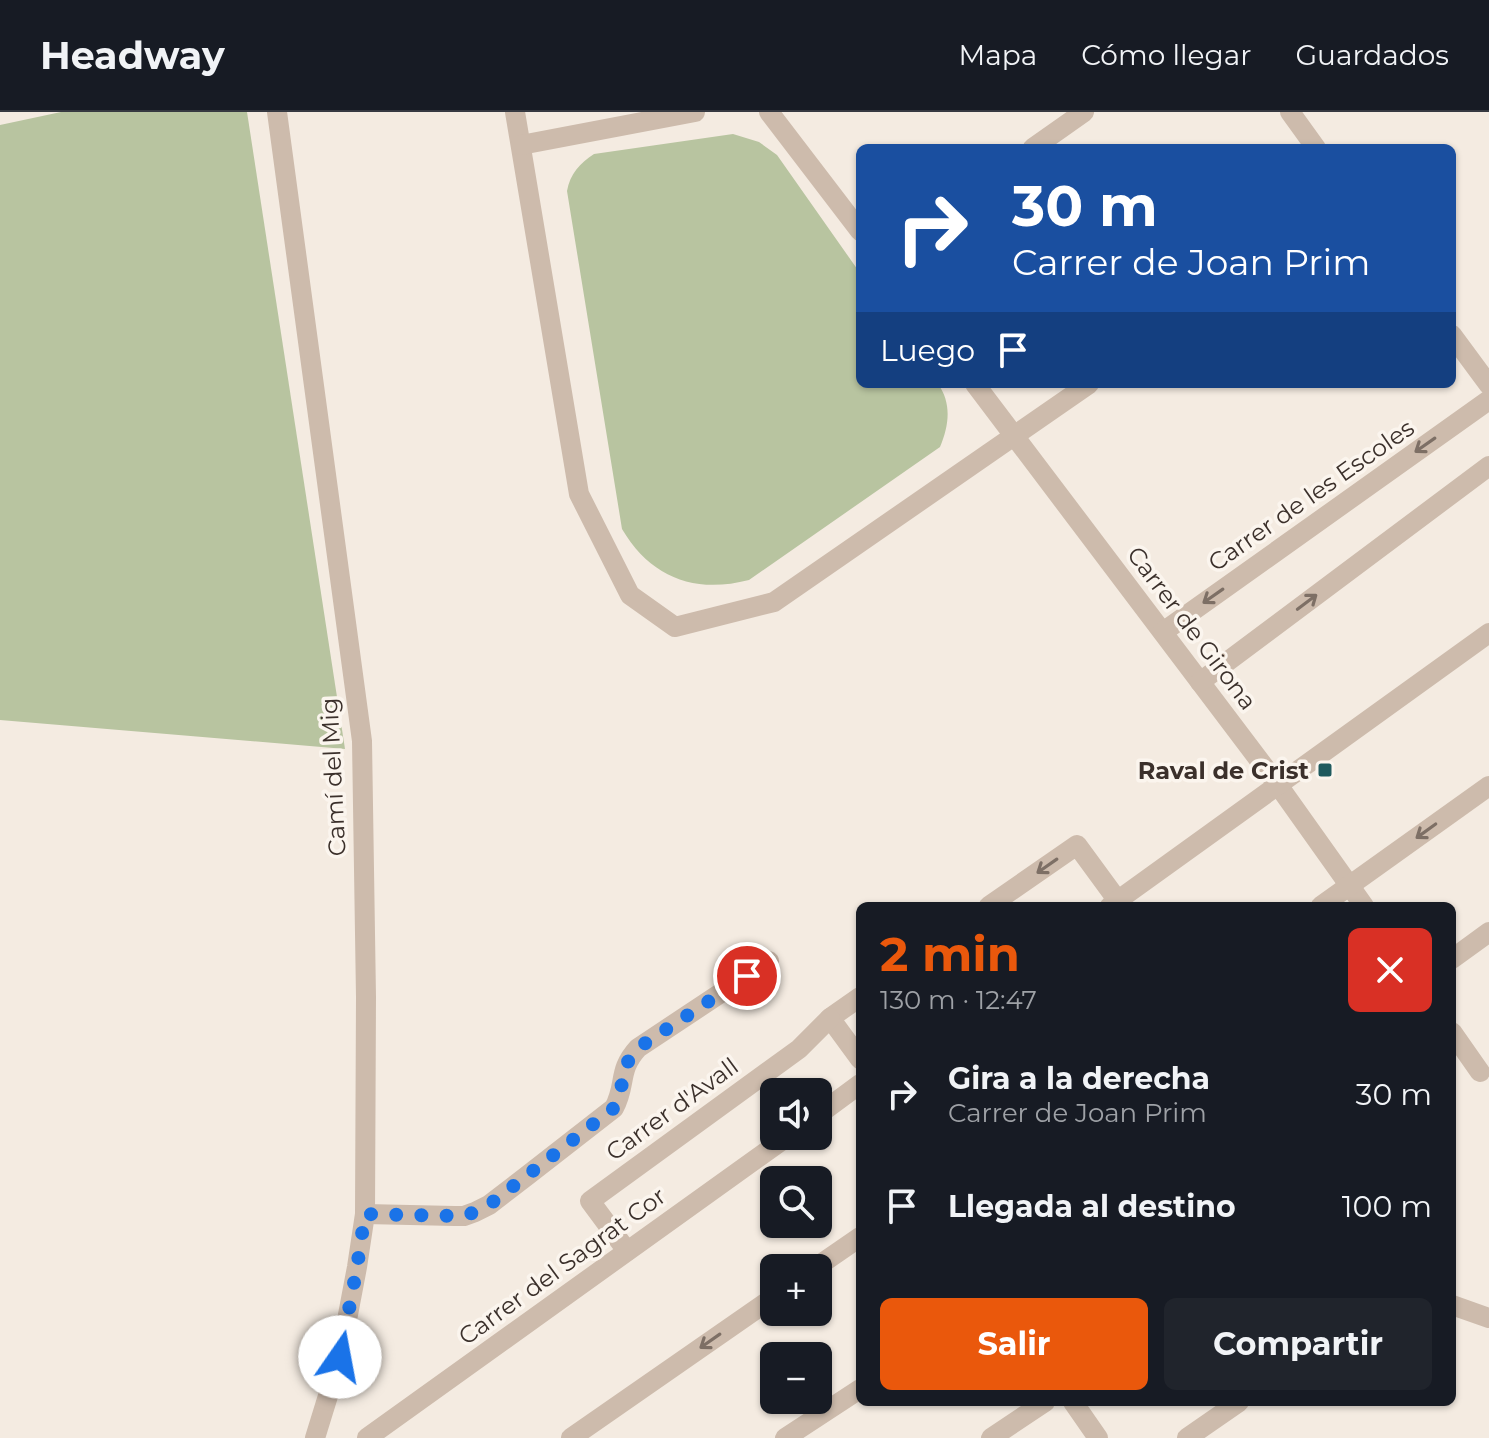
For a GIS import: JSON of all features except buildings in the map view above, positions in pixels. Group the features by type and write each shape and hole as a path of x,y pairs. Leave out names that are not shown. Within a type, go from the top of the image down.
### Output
{"street":[{"name":"Camí del Mig","path":"277,112 362,741 365,1214 340,1357 315,1438"},
{"path":"515,112 579,494 630,595 675,627 774,602 1083,388"},
{"path":"521,145 695,112"},
{"path":"769,112 856,226"},
{"path":"1039,144 1084,112"},
{"path":"1290,112 1313,144"},
{"path":"1456,340 1489,385"},
{"name":"Carrer de Girona","path":"978,388 1278,785 1361,902"},
{"name":"Carrer de les Escoles","path":"1163,632 1489,400"},
{"path":"1200,682 1489,466"},
{"path":"1115,902 1489,633"},
{"path":"1327,902 1489,786"},
{"path":"995,902 1077,845 1113,902"},
{"path":"1456,956 1489,932"},
{"path":"365,1214 464,1216 489,1205 614,1108 619,1099 624,1067 638,1048 769,961"},
{"name":"Carrer d'Avall","path":"627,1251 590,1201 799,1049 830,1018 856,1000"},
{"path":"830,1018 856,1054"},
{"path":"1456,1038 1480,1072"},
{"path":"832,1105 856,1087"},
{"name":"Carrer del Sagrat Cor","path":"367,1438 768,1150"},
{"path":"832,1256 856,1240"},
{"path":"1456,1306 1489,1318"},
{"path":"571,1438 760,1307"},
{"path":"785,1438 856,1392"},
{"path":"991,1438 1039,1406"},
{"path":"1076,1406 1098,1438"},
{"path":"1187,1438 1229,1406"}],"green space":[{"path":"61,112 247,112 345,749 0,720 0,125"},
{"path":"733,134 759,142 777,155 856,267 856,388 940,388 948,415 940,447 749,580 729,584 693,583 676,578 646,560 622,529 567,191 576,170 594,154"}],"place":[{"name":"Raval de Crist","path":"1325,770"}],"route":[{"path":"340,1357 365,1214 464,1216 489,1205 614,1108 619,1099 624,1067 638,1048 747,976"}]}
